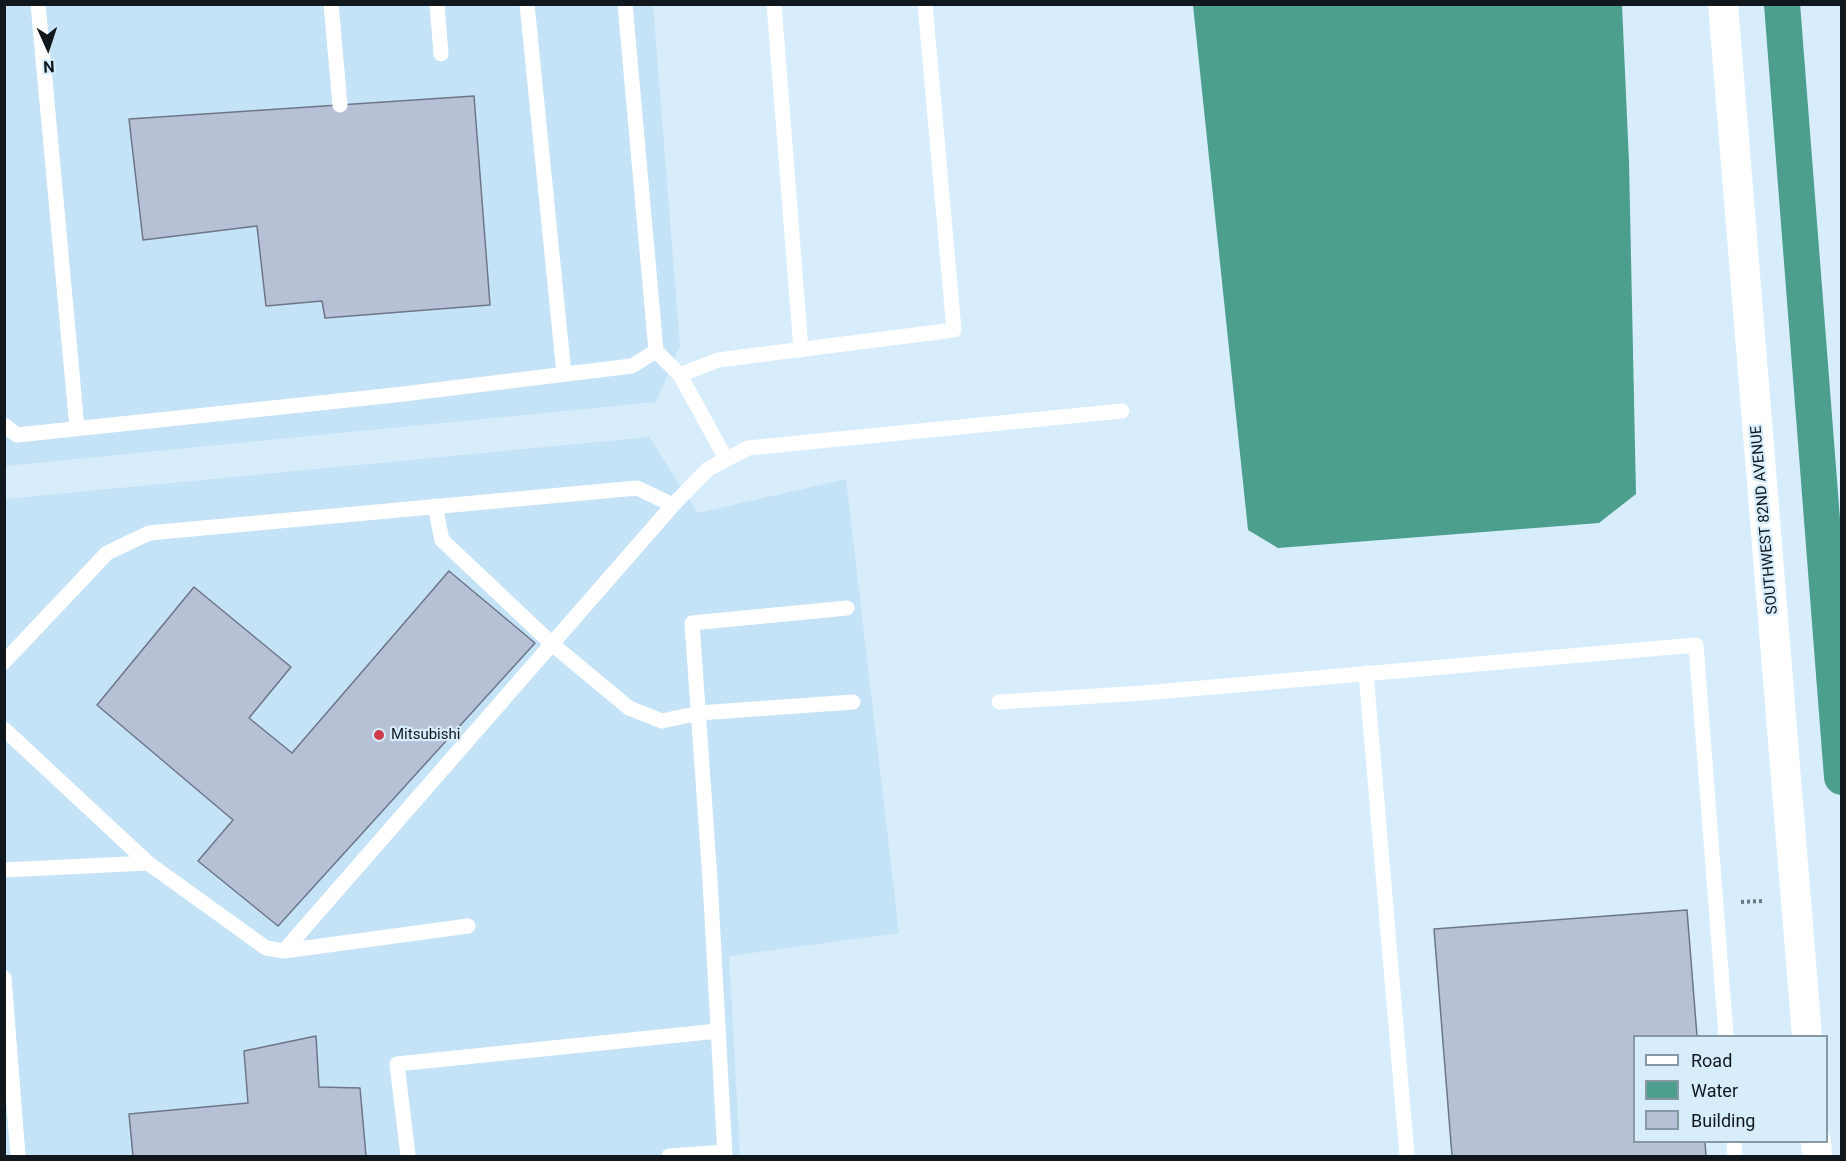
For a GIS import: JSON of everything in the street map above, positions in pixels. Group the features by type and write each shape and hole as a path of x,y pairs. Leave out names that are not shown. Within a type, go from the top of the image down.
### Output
{"street":[{"name":"SOUTHWEST 82ND AVENUE","path":"1723,4 1807,1035"}],"lane":[{"path":"38,4 77,429"},
{"path":"331,4 340,105"},
{"path":"437,4 441,54"},
{"path":"527,4 564,374"},
{"path":"625,4 656,351 680,375 726,459"},
{"path":"774,4 801,350"},
{"path":"680,375 717,360 954,330 925,4"},
{"path":"4,425 17,435 564,374 632,366 656,351"},
{"path":"284,951 673,505 708,469 748,448 1122,411"},
{"path":"4,662 107,553 148,533 637,488 673,505"},
{"path":"435,506 442,540 552,644 629,708 663,722 699,713 853,702"},
{"path":"669,1156 725,1154 692,623 847,608"},
{"path":"999,702 1144,693 1696,645 1726,1035"},
{"path":"1366,673 1407,1156"},
{"path":"4,729 148,863 266,948 284,951 468,926"},
{"path":"4,870 148,863"},
{"path":"4,978 18,1156"},
{"path":"408,1156 397,1064 718,1031"}],"shaded area":[{"path":"5,5 653,5 680,346 656,402 5,466"},
{"path":"649,437 698,513 846,479 899,933 729,956 740,1156 5,1156 5,499"}],"water":[{"path":"1193,5 1622,5 1629,162 1636,494 1599,523 1278,548 1248,530"}],"building":[{"path":"474,96 490,305 325,318 322,301 266,306 257,226 143,240 129,119"},
{"name":"Mitsubishi","path":"449,571 535,643 278,926 198,861 233,820 97,705 194,587 291,667 249,718 292,753"},
{"path":"1687,910 1697,1035 1633,1035 1633,1143 1705,1143 1706,1156 1452,1156 1434,929"},
{"path":"316,1036 319,1087 360,1088 366,1156 133,1156 129,1114 248,1103 244,1051"}],"waterway":[{"path":"1782,4 1842,777"}],"place":[{"name":"Mitsubishi","path":"379,735"}]}
